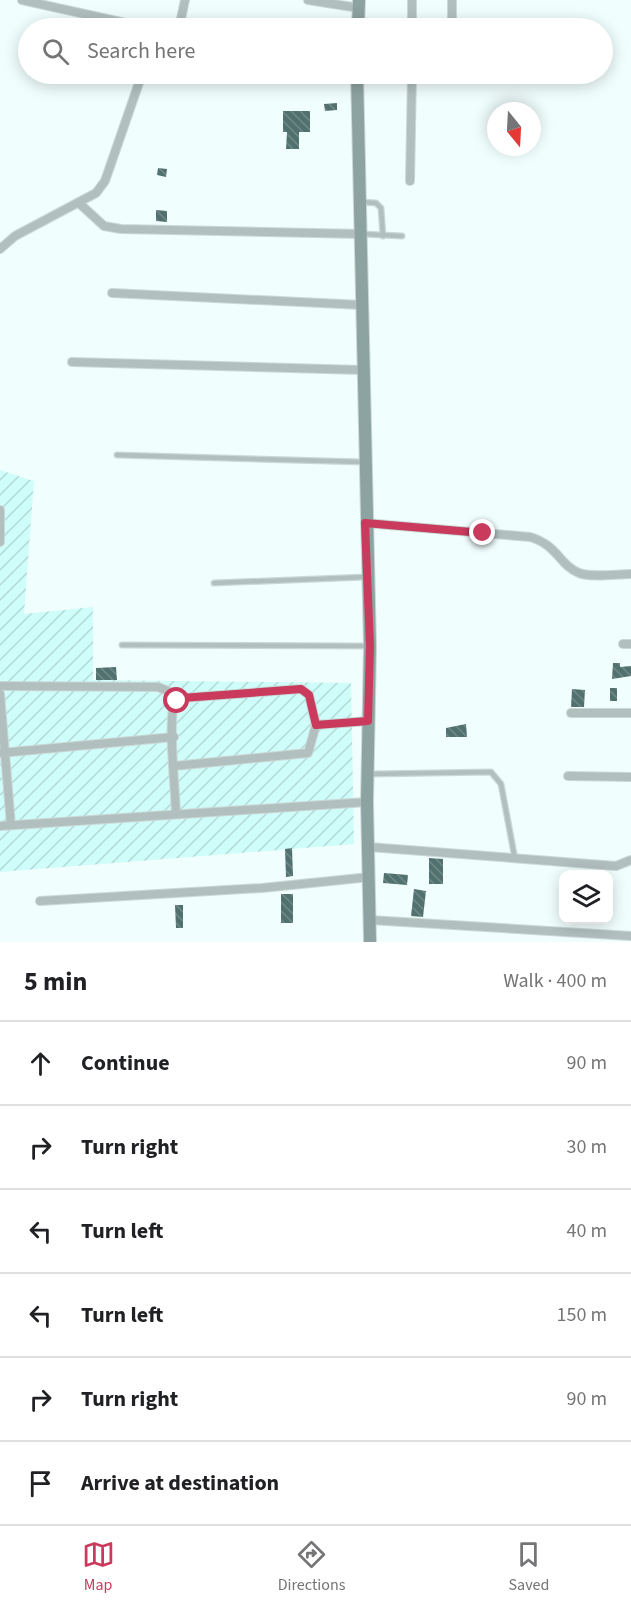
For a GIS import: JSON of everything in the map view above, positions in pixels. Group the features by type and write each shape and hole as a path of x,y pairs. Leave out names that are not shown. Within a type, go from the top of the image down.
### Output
{"street":[{"path":"22,0 103,18"},
{"path":"181,18 185,0"},
{"path":"308,0 359,4"},
{"path":"412,0 412,18"},
{"path":"452,0 452,18"},
{"path":"0,249 15,236 47,218 80,204 96,193 105,181 139,84"},
{"path":"357,84 366,577 370,646 367,802 370,942"},
{"path":"410,182 412,84"},
{"path":"80,204 104,226 121,229 361,234"},
{"path":"112,294 362,305"},
{"path":"72,362 362,370"},
{"path":"0,510 0,542"},
{"path":"365,523 530,537 546,542 580,574 631,574"},
{"path":"0,686 158,687 168,691 177,701"},
{"path":"174,766 302,756 312,749 316,725 309,695 301,689 182,698 177,701 173,706 174,766 176,814"},
{"path":"0,694 3,753 11,825"},
{"path":"571,714 631,713"},
{"path":"316,725 368,721"},
{"path":"3,753 174,737"},
{"path":"568,776 631,777"},
{"path":"0,826 367,802"},
{"path":"369,847 616,866 631,860"},
{"path":"40,901 262,888 370,877"},
{"path":"370,920 631,936"}],"lane":[{"path":"361,202 376,203 381,208 383,236"},
{"path":"361,234 402,237"},
{"path":"117,455 364,462"},
{"path":"214,583 366,577"},
{"path":"122,645 370,646"},
{"path":"368,774 491,772 501,784 515,859"}],"shaded area":[{"path":"0,470 34,481 24,614 93,607 93,680 351,683 354,844 0,872"}],"building":[{"path":"337,103 337,110 325,111 324,104"},
{"path":"283,111 310,111 310,132 299,132 299,149 286,149 287,132 283,132"},
{"path":"158,168 167,169 166,177 157,175"},
{"path":"156,210 167,211 167,222 156,221"},
{"path":"613,663 620,663 620,667 631,666 631,676 612,679"},
{"path":"116,667 117,680 96,680 96,668"},
{"path":"610,688 617,688 617,701 610,701"},
{"path":"572,689 585,690 584,707 571,707"},
{"path":"466,724 467,737 446,737 446,728"},
{"path":"292,848 293,876 286,877 285,849"},
{"path":"429,858 443,859 443,884 429,884"},
{"path":"384,873 408,875 407,885 383,883"},
{"path":"414,889 426,891 423,917 411,916"},
{"path":"281,894 293,894 293,923 281,923"},
{"path":"175,905 183,905 183,928 176,928"}],"route":[{"path":"177,701 182,698 301,689 306,690 309,695 316,725 368,721 370,646 365,523 483,533"}]}
